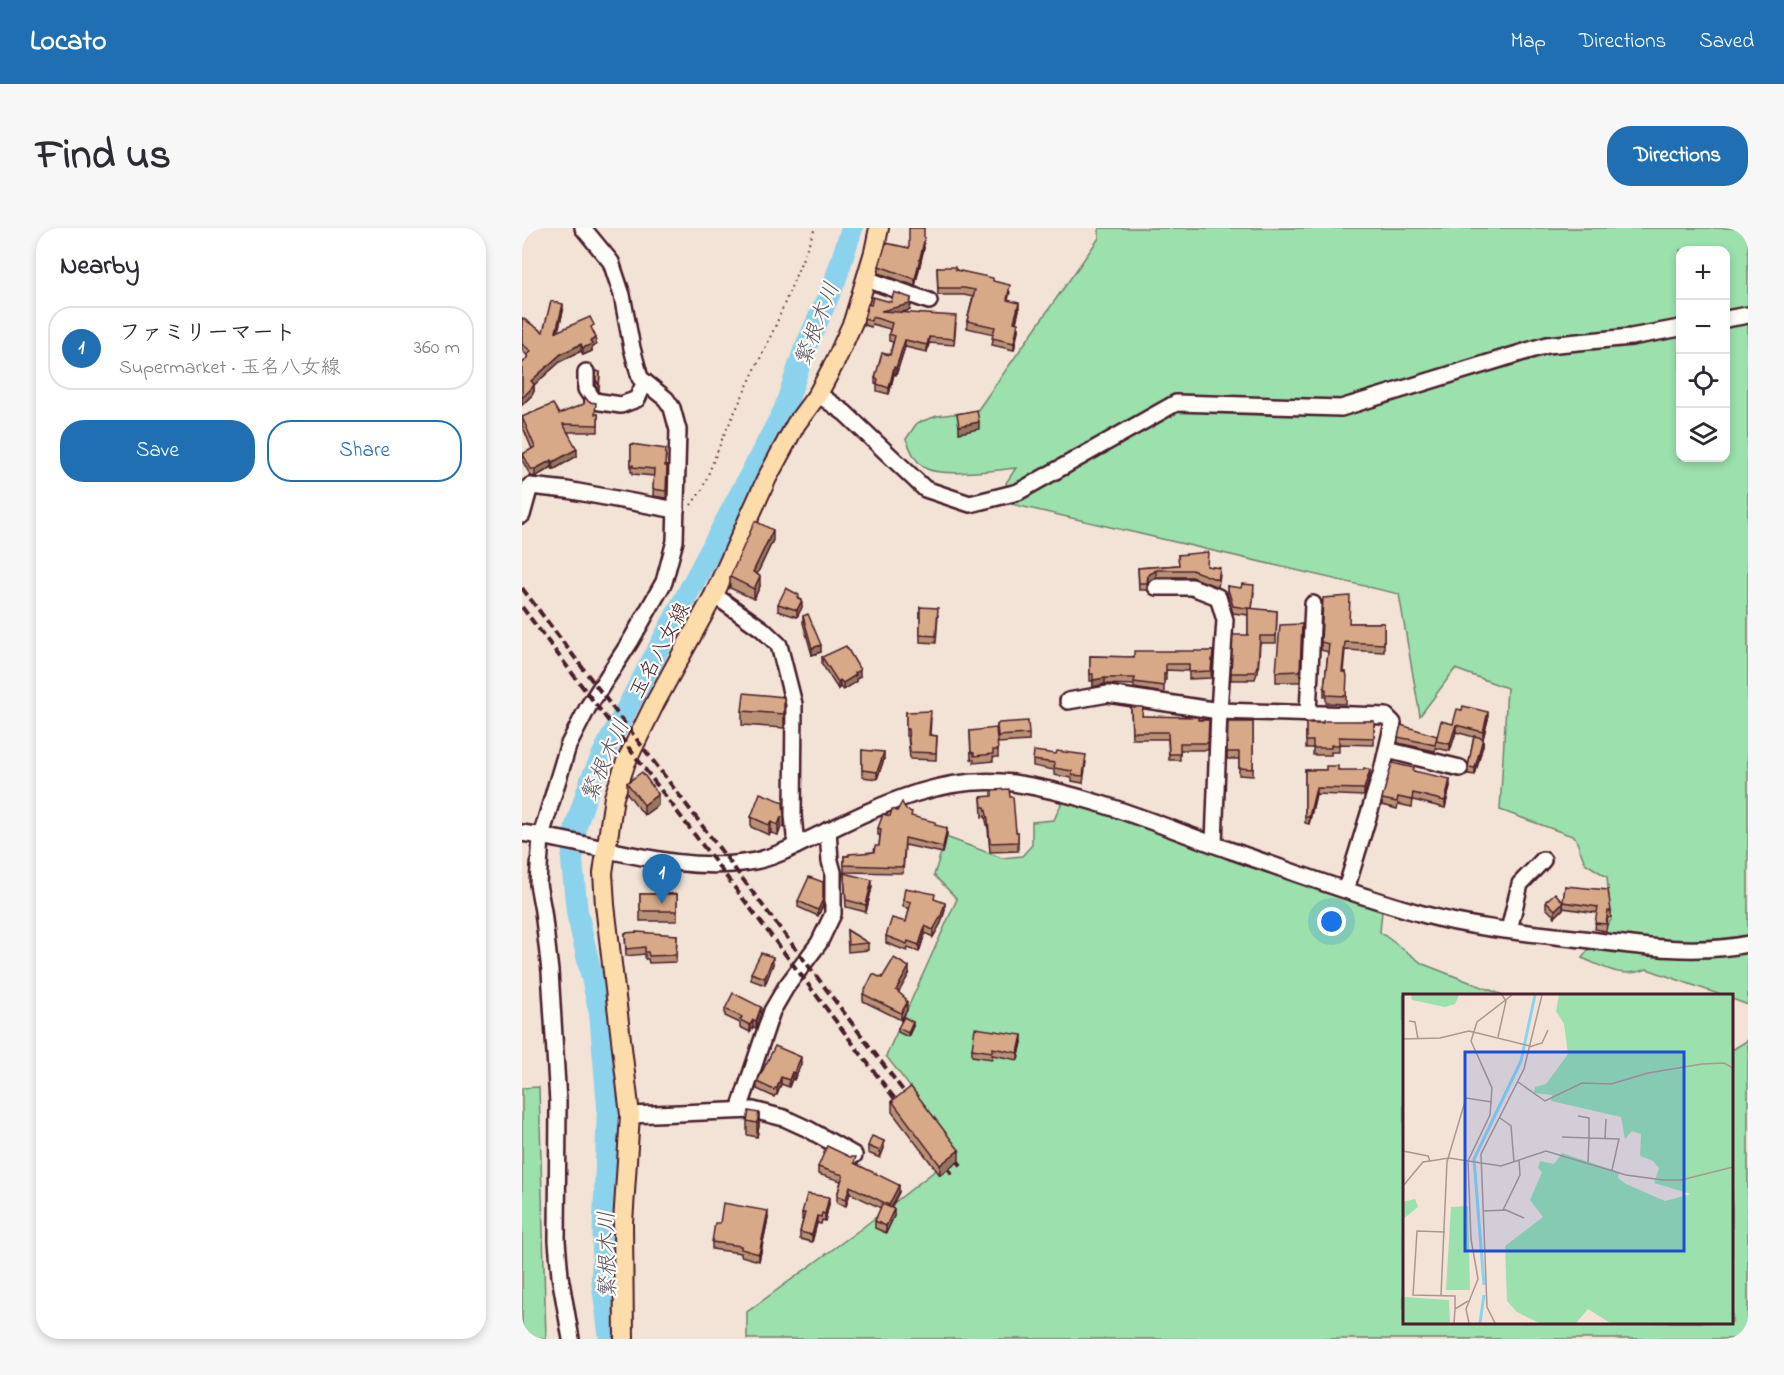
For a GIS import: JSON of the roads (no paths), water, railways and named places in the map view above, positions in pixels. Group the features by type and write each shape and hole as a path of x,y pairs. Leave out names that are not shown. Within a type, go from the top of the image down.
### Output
{"main road":[{"name":"玉名八女線","path":"624,1339 623,1223 630,1115 599,847 626,762 655,703 714,595 767,478 796,424 818,394 853,322 867,279 879,228"}],"street":[{"path":"571,1339 560,1276 557,1241 558,1102 550,971 538,884 544,836 568,746 588,707 630,642 664,582 675,541 678,430 672,408 666,399 640,378 622,295 611,262 583,228"},
{"path":"867,279 929,301"},
{"path":"1730,319 1748,315"},
{"path":"818,394 845,413 925,489 970,504 1018,492 1176,403 1341,408 1547,345 1631,337 1676,329"},
{"path":"586,372 586,389 594,401 621,405 637,399 645,382"},
{"path":"522,515 530,486 567,490 675,510"},
{"path":"1156,587 1192,587 1218,597 1225,620 1214,844"},
{"path":"714,595 762,629 779,645 794,704 793,814 796,846"},
{"path":"1308,714 1312,604"},
{"path":"1068,701 1108,693 1219,711 1386,716 1393,723 1387,750 1346,889"},
{"path":"1387,750 1460,768"},
{"path":"522,833 689,863 728,865 758,861 796,846 891,800 937,786 978,782 1011,783 1106,806 1426,915 1480,927 1640,946 1682,948 1733,947 1748,944"},
{"path":"739,1110 772,1011 786,987 819,943 833,914 833,872 828,830"},
{"path":"1509,930 1520,884 1543,860"},
{"path":"630,1115 753,1110 784,1118 808,1128 854,1155"}],"waterway":[{"name":"繁根木川","path":"610,1339 602,1279 608,1106 600,1013 577,912 572,861 576,826 591,780 605,750 784,411 804,351 835,281 852,228"}],"railway":[{"path":"522,588 914,1105"},
{"path":"522,607 904,1111"},
{"path":"947,1148 964,1169"},
{"path":"939,1156 955,1178"}],"place":[{"name":"ファミリーマート","path":"662,904"}]}
